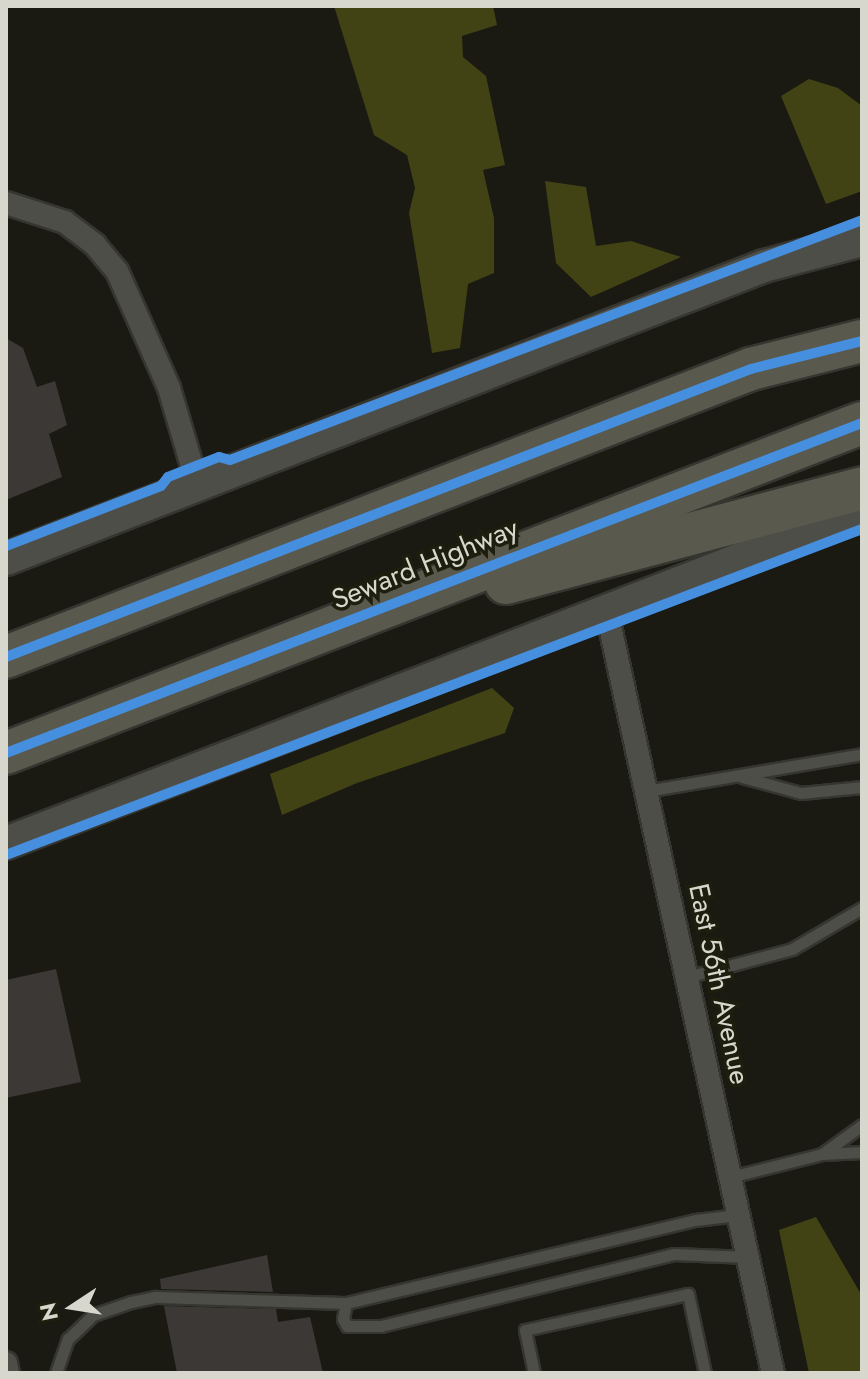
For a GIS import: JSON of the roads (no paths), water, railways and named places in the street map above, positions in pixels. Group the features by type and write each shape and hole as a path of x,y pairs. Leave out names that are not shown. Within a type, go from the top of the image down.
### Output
{"highway":[{"path":"6,657 751,369 862,321"},
{"path":"751,369 862,341"},
{"name":"Seward Highway","path":"6,753 862,423"},
{"path":"308,636 862,488"}],"main road":[{"path":"6,559 764,266 862,240"},
{"path":"6,843 606,608 862,512"}],"street":[{"path":"6,203 65,222 95,245 117,271 169,388 197,483"},
{"name":"East 56th Avenue","path":"606,608 773,1373"},
{"path":"6,1363 8,1373"}],"lane":[{"path":"646,791 862,754"},
{"path":"738,776 801,793 862,787"},
{"path":"687,977 792,949 862,908"},
{"path":"822,1154 862,1125"},
{"path":"730,1177 822,1154 862,1152"},
{"path":"56,1373 68,1339 93,1315 131,1302 155,1297 346,1303 695,1220 738,1215"},
{"path":"346,1303 347,1326 381,1326 674,1254 748,1257"},
{"path":"534,1373 525,1330 688,1294 705,1373"}]}
